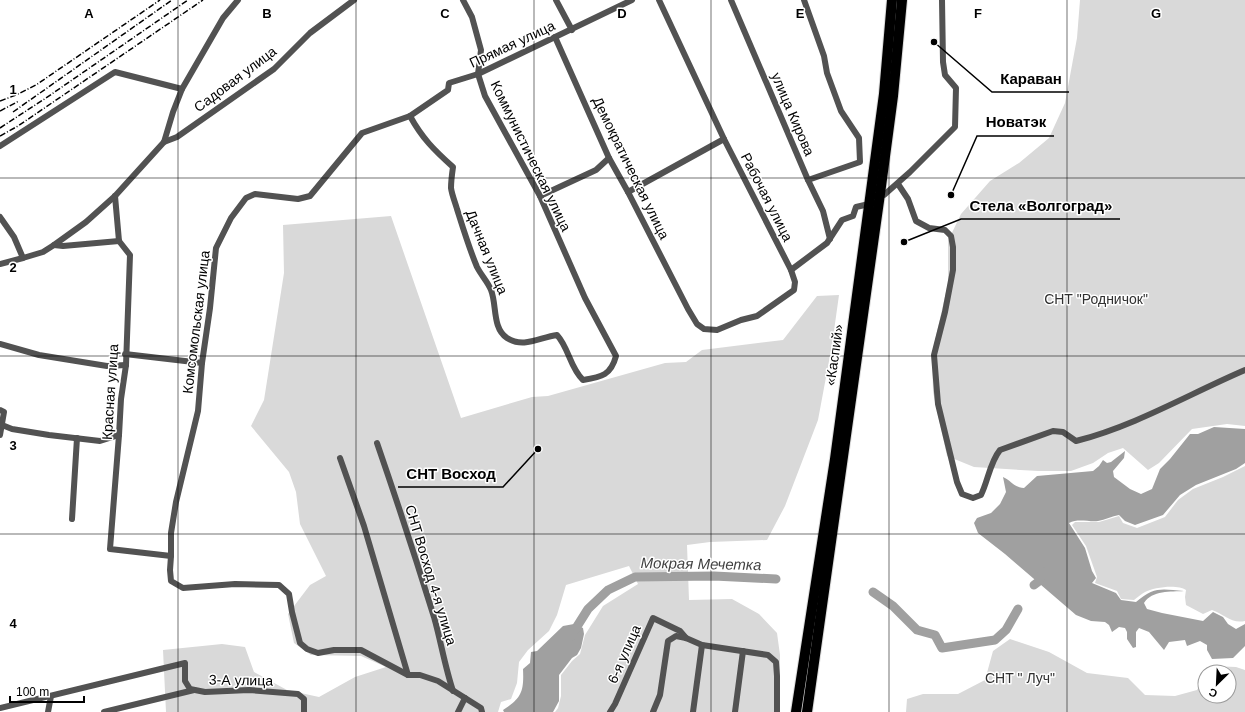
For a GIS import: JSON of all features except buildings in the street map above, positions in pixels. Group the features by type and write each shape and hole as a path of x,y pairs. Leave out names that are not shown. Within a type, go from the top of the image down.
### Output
{"highway":[{"name":"«Каспий»","path":"796,712 835,459 878,199 884,94 892,0"},
{"name":"«Каспий»","path":"807,712 893,96 902,0"}],"street":[{"path":"0,264 43,252 86,222 115,196 164,142 182,89 223,18 238,0"},
{"name":"Садовая улица","path":"164,142 177,137 274,68 310,33 354,0"},
{"name":"Коммунистическая улица","path":"464,0 472,17 481,50 478,74 485,96 540,196 585,298 616,356 613,365 608,372 598,378"},
{"path":"556,0 572,30"},
{"name":"Прямая улица","path":"410,116 448,90 449,83 478,74 632,0"},
{"name":"Рабочая улица","path":"659,0 724,139 791,270 795,282 794,290 757,316 741,320 717,330 704,329 697,324 688,309"},
{"name":"улица Кирова","path":"731,0 808,180 823,211 830,239"},
{"path":"804,0 824,56 827,73 841,111 859,138 860,162 808,180"},
{"path":"791,270 827,243 842,220 853,216 856,207 878,199 898,184 955,127 956,88 945,75 943,62 942,0"},
{"name":"Демократическая улица","path":"555,37 609,158 688,309"},
{"path":"0,146 115,72 182,89"},
{"name":"Комсомольская улица","path":"408,675 361,650 334,650 318,653 307,649 300,643 289,594 279,585 235,584 183,588 171,581 170,570 171,533 176,502 198,411 202,363 210,308 216,248 232,218 246,198 255,194 298,199 310,196 362,133 410,116"},
{"name":"Дачная улица","path":"410,116 419,132 435,151 453,167 451,189 463,228 478,268 491,288 500,331 508,338 520,343 533,342 549,336 557,335 563,341 577,374 584,380 598,378"},
{"path":"628,192 724,139"},
{"path":"540,196 596,170 609,158"},
{"path":"898,184 908,199 916,221 929,228 945,230 951,236 954,247 953,270 945,312 934,355 938,404 957,482 962,494 972,498 981,495 986,484 994,456 1000,450 1053,431 1063,432 1076,441 1093,436 1138,420 1245,370"},
{"name":"Красная улица","path":"115,196 119,241 130,255 125,354 126,365 121,399 110,549 171,556"},
{"path":"0,217 14,237 24,258"},
{"path":"54,245 63,246 119,241"},
{"path":"0,344 39,355 106,366 126,365"},
{"path":"125,354 202,363"},
{"path":"0,435 2,411"},
{"path":"2,425 12,429 100,441 119,435"},
{"path":"72,519 77,438"},
{"name":"СНТ Восход 4-я улица","path":"377,443 414,554 453,691"},
{"path":"340,458 364,526 408,675 420,675 438,681 481,708 482,712"},
{"name":"6-я улица","path":"610,712 616,704 653,618 680,631 686,638"},
{"path":"653,712 660,695 668,641 676,636 686,638 702,645 768,655 776,662 778,712"},
{"path":"693,712 702,645"},
{"path":"735,712 743,651"},
{"name":"3-А улица","path":"51,696 185,663 185,681 190,689 205,692 250,690 298,694 304,699 304,712"},
{"path":"104,712 195,690"},
{"path":"0,708 51,696 48,712"},
{"path":"458,712 465,698"}],"green space":[{"name":"СНТ \"Родничок\"","path":"1080,0 1245,0 1245,426 1227,424 1192,429 1159,463 1148,470 1123,448 1108,453 1093,463 1071,471 1038,471 974,467 947,456 933,392 932,354 948,283 948,241 961,214 990,181 1019,163 1049,138 1065,103 1077,38"},
{"path":"391,216 461,418 532,397 548,396 665,363 686,362 702,350 783,340 817,296 839,295 832,345 818,420 785,506 767,540 710,542 687,545 689,600 732,599 759,614 777,633 780,655 779,712 555,712 558,708 561,696 561,675 572,661 580,654 585,635 603,606 638,584 629,566 566,585 557,615 549,631 528,650 519,662 517,683 511,699 501,702 498,712 166,712 163,650 222,644 245,647 254,672 287,690 319,697 355,677 386,667 361,656 311,655 294,643 288,614 310,585 326,576 300,524 296,492 289,472 251,426 264,400 284,273 283,225"},
{"path":"1245,466 1245,621 1240,622 1232,620 1212,610 1203,614 1186,605 1186,590 1182,588 1166,587 1149,590 1134,600 1121,599 1117,591 1095,583 1097,577 1086,546 1072,525 1075,522 1099,522 1119,516 1123,523 1137,528 1165,517 1178,500 1193,489"},
{"name":"СНТ \" Луч\"","path":"1010,639 1049,652 1087,673 1128,678 1145,695 1175,696 1197,690 1197,704 1237,704 1237,667 1245,670 1245,712 906,712 907,699 923,694 958,694 985,680 993,651"}],"shaded area":[{"path":"1214,427 1245,429 1245,463 1236,469 1196,485 1180,495 1163,515 1135,525 1125,521 1119,515 1098,521 1079,520 1069,523 1085,548 1092,571 1096,578 1092,583 1116,593 1121,600 1136,602 1148,593 1164,589 1184,591 1157,594 1147,599 1144,603 1147,609 1203,621 1213,612 1223,617 1228,624 1236,629 1245,624 1245,646 1233,658 1212,659 1207,650 1207,645 1200,641 1187,646 1185,640 1169,642 1164,650 1149,632 1139,628 1136,632 1136,647 1133,648 1127,639 1127,632 1125,628 1119,627 1112,632 1109,625 1105,622 1091,621 1076,615 1005,554 978,533 974,523 977,518 991,513 1000,504 1006,492 1003,477 1015,485 1024,488 1037,476 1093,471 1103,460 1107,463 1111,462 1125,451 1124,458 1113,471 1114,477 1130,489 1141,494 1152,489 1160,469 1190,434 1198,434"},
{"path":"574,624 583,628 584,634 581,648 577,655 572,658 559,675 559,701 553,712 504,712 503,710 518,698 523,683 523,669 530,663 531,652 537,651 563,626"}],"waterway":[{"name":"Мокрая Мечетка","path":"1034,585 1038,582 1043,572"},
{"name":"Мокрая Мечетка","path":"571,636 588,609 608,590 635,577 714,576 776,579"},
{"name":"Мокрая Мечетка","path":"873,592 893,606 917,630 935,635 942,648 995,640 1006,630 1018,609"}],"railway":[{"path":"0,101 36,85 160,0"},
{"path":"13,112 172,0"},
{"path":"0,128 188,0"},
{"path":"0,136 18,126 203,0"},
{"path":"0,111 19,101"}],"place":[{"name":"Караван","path":"934,42"},
{"name":"Новатэк","path":"951,195"},
{"name":"Стела «Волгоград»","path":"904,242"},
{"name":"СНТ Восход","path":"538,449"}]}
